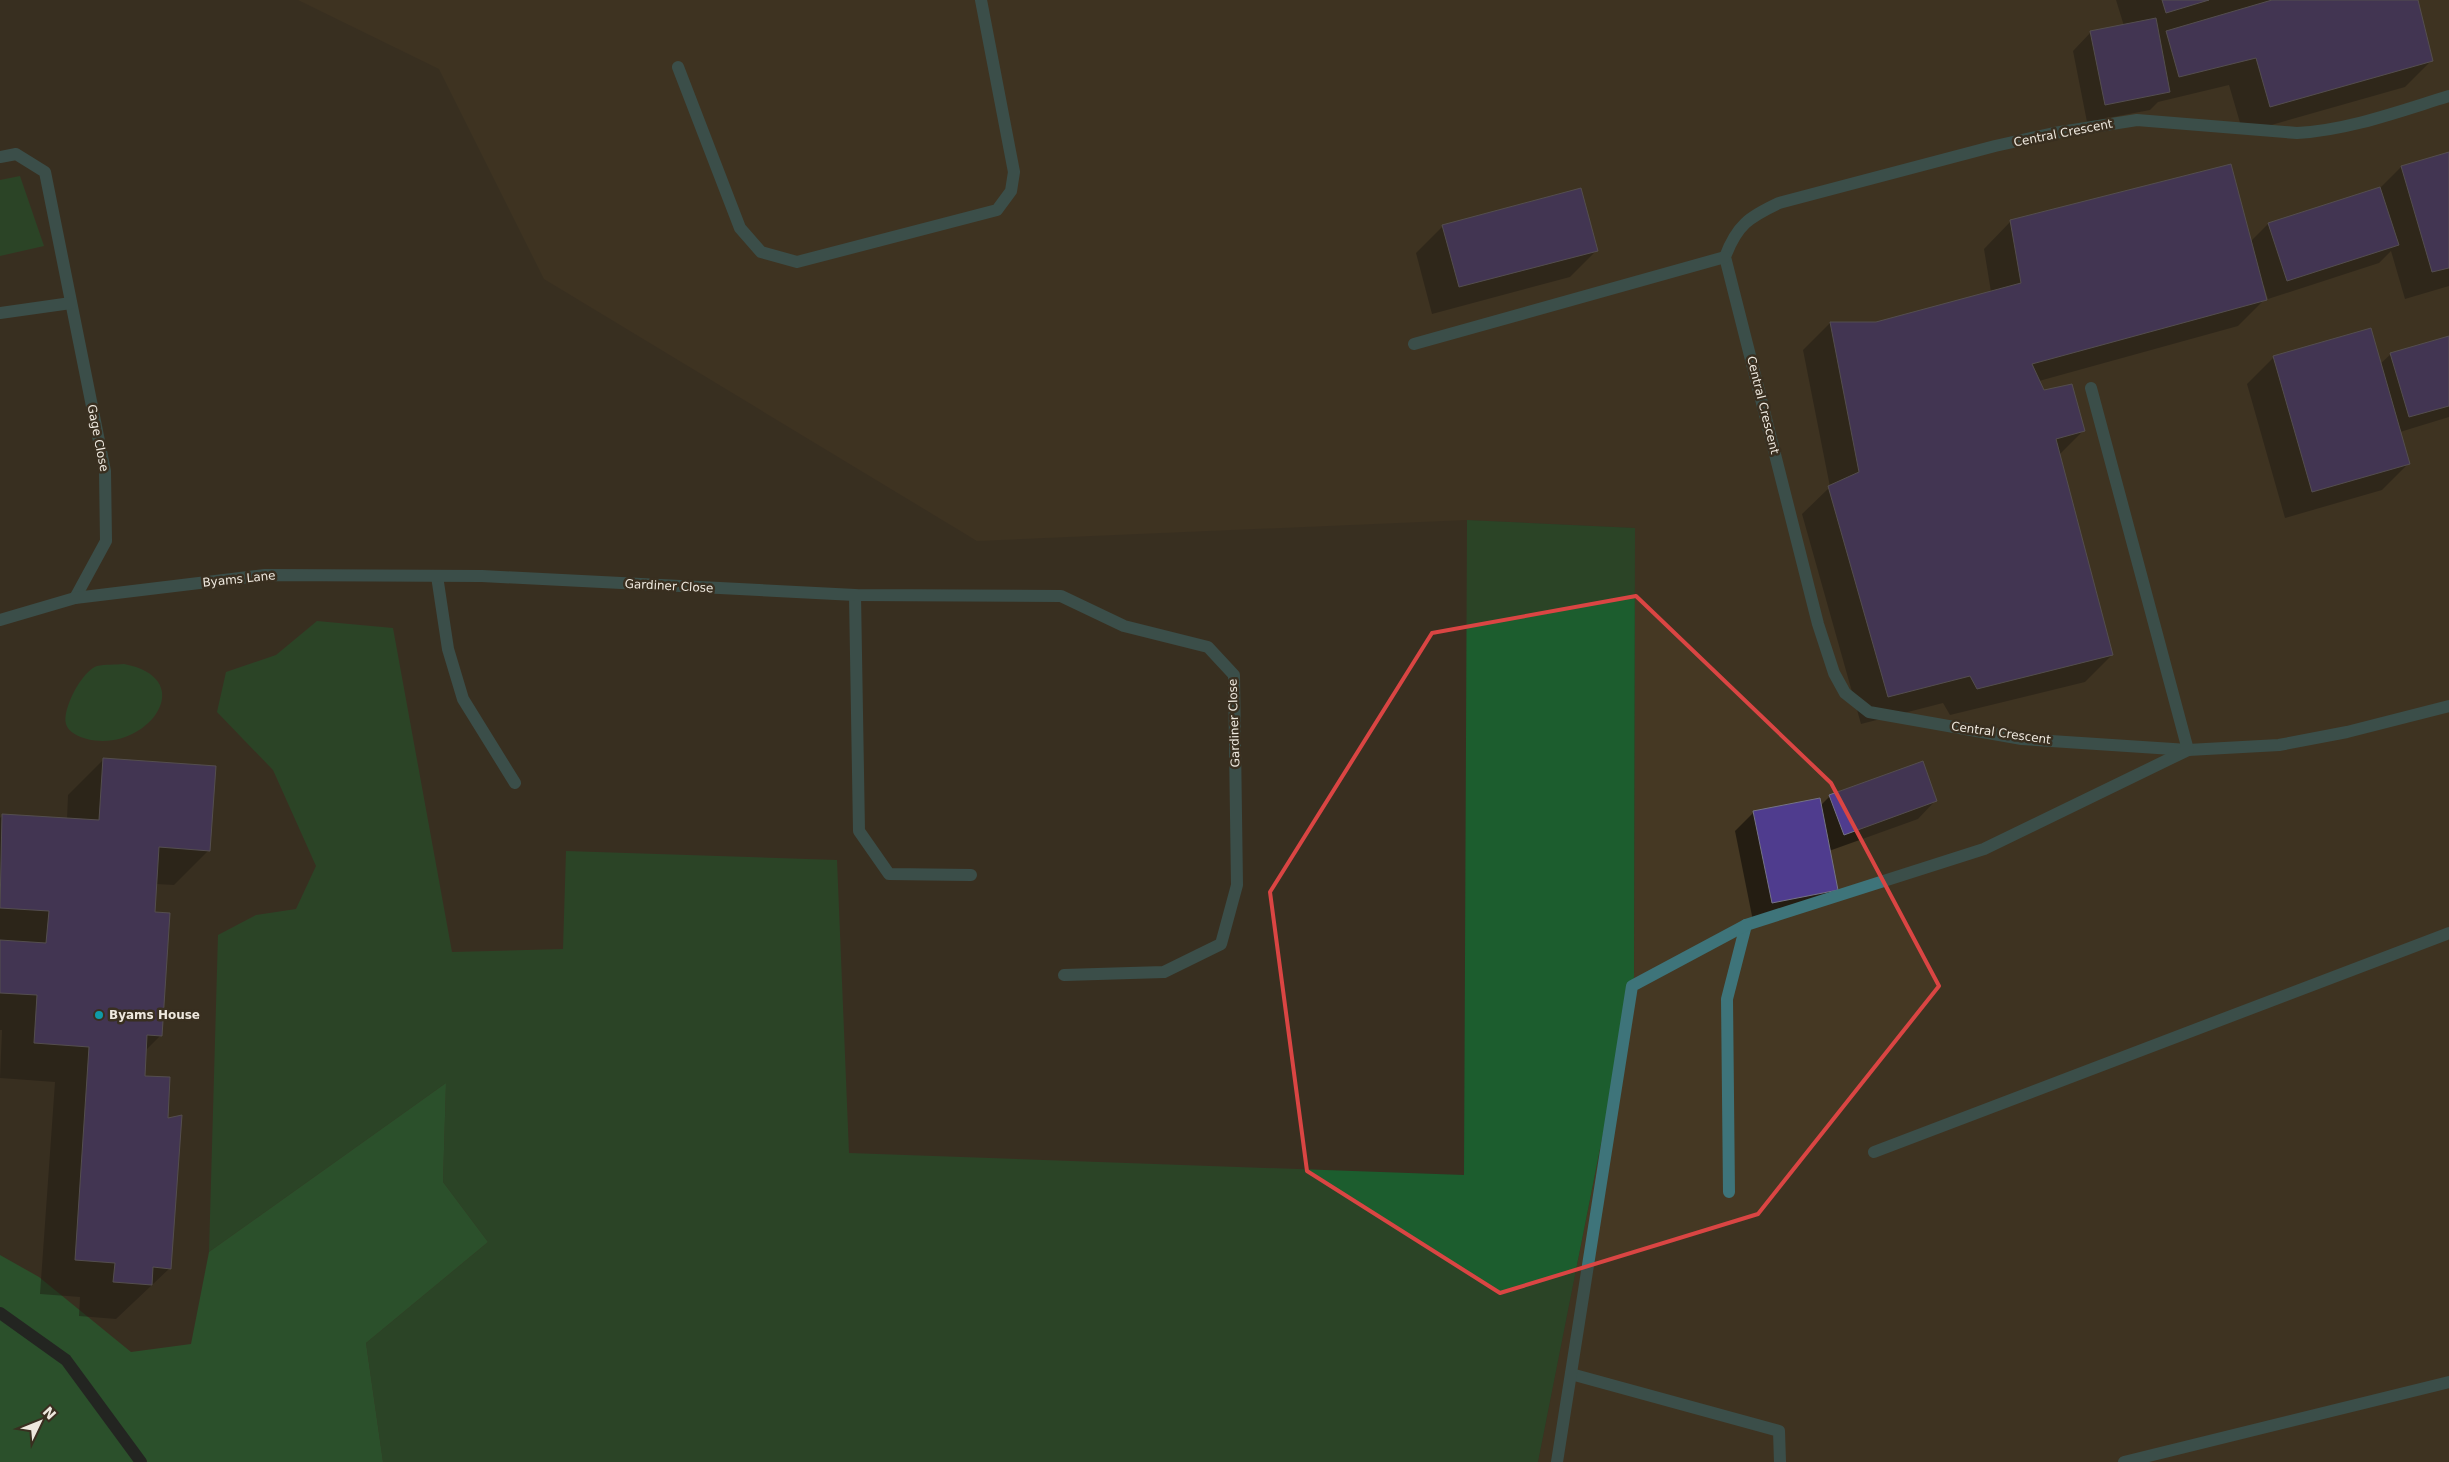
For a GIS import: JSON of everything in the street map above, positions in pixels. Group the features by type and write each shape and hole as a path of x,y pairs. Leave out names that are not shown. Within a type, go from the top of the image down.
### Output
{"street":[{"path":"678,67 740,228 761,252 797,262 997,210 1011,191 1014,172 981,0"},
{"name":"Central Crescent","path":"2449,96 2395,113 2320,132 2297,133 2137,120 2054,133 1779,203 1758,213 1744,223 1733,236 1725,257 1818,624 1834,673 1845,693 1869,712 2022,739 2188,750 2279,745 2347,732 2449,706"},
{"name":"Gage Close","path":"0,157 16,154 45,172 106,480 106,541 75,598"},
{"path":"1414,344 1725,257"},
{"path":"0,313 71,303"},
{"path":"1557,1462 1632,986 1746,925 1984,849 2188,750 2091,388"},
{"name":"Byams Lane","path":"0,620 75,598 265,575 482,576"},
{"path":"437,576 448,649 463,699 515,783"},
{"name":"Gardiner Close","path":"482,576 855,596 1061,596 1124,626 1208,647 1234,675 1237,885 1221,944 1164,972 1064,975"},
{"path":"855,596 859,831 889,874 971,875"},
{"path":"1729,1192 1727,999 1746,925"},
{"path":"1874,1152 2449,933"},
{"path":"1571,1374 1779,1431 1780,1462"},
{"path":"2124,1462 2449,1382"}],"highlighted area":[{"path":"1636,596 1831,783 1939,986 1758,1214 1500,1293 1307,1171 1270,892 1432,633"}],"shaded area":[{"path":"298,0 2449,0 2449,1462 1538,1462 1634,977 1635,528 1467,520 977,541 544,279 439,69"}],"green space":[{"path":"20,176 44,246 0,256 0,180"},
{"path":"1467,520 1635,528 1634,977 1538,1462 383,1462 366,1343 488,1242 443,1182 446,1083 209,1252 218,935 256,915 296,909 316,866 273,770 217,712 226,672 276,655 317,621 393,628 452,952 563,949 566,851 837,860 849,1153 1464,1175"},
{"path":"124,664 147,672 159,684 162,698 157,713 145,726 129,736 109,741 87,739 71,732 66,724 67,709 74,691 85,675 97,666"},
{"path":"446,1083 443,1182 488,1242 366,1343 383,1462 0,1462 0,1255 39,1277 131,1352 191,1344 209,1252"}],"building":[{"path":"2162,0 2209,0 2166,13"},
{"path":"2272,0 2418,0 2433,61 2270,107 2256,58 2179,77 2166,31"},
{"path":"2156,18 2170,92 2105,105 2090,31"},
{"path":"2449,152 2449,268 2432,272 2401,166"},
{"path":"2231,164 2267,300 2032,364 2044,390 2072,384 2085,431 2056,439 2113,655 1977,689 1970,676 1888,697 1828,486 1859,472 1830,322 1876,322 2021,283 2010,220"},
{"path":"2380,187 2399,245 2287,281 2268,223"},
{"path":"1581,188 1598,251 1459,287 1442,225"},
{"path":"2371,328 2410,464 2312,492 2273,356"},
{"path":"2449,336 2449,406 2409,417 2390,353"},
{"name":"Byams House","path":"103,758 216,766 210,851 159,847 155,912 170,913 162,1036 147,1035 145,1076 170,1077 168,1118 182,1115 171,1269 153,1267 152,1285 113,1282 115,1263 75,1260 89,1047 34,1043 37,995 0,993 0,940 46,943 49,911 0,908 2,814 99,820"},
{"path":"1923,761 1937,801 1844,835 1829,795"},
{"path":"1820,798 1838,890 1772,903 1753,811"}],"waterway":[{"path":"0,1313 66,1360 141,1462"}],"place":[{"name":"Byams House","path":"99,1015"}]}
